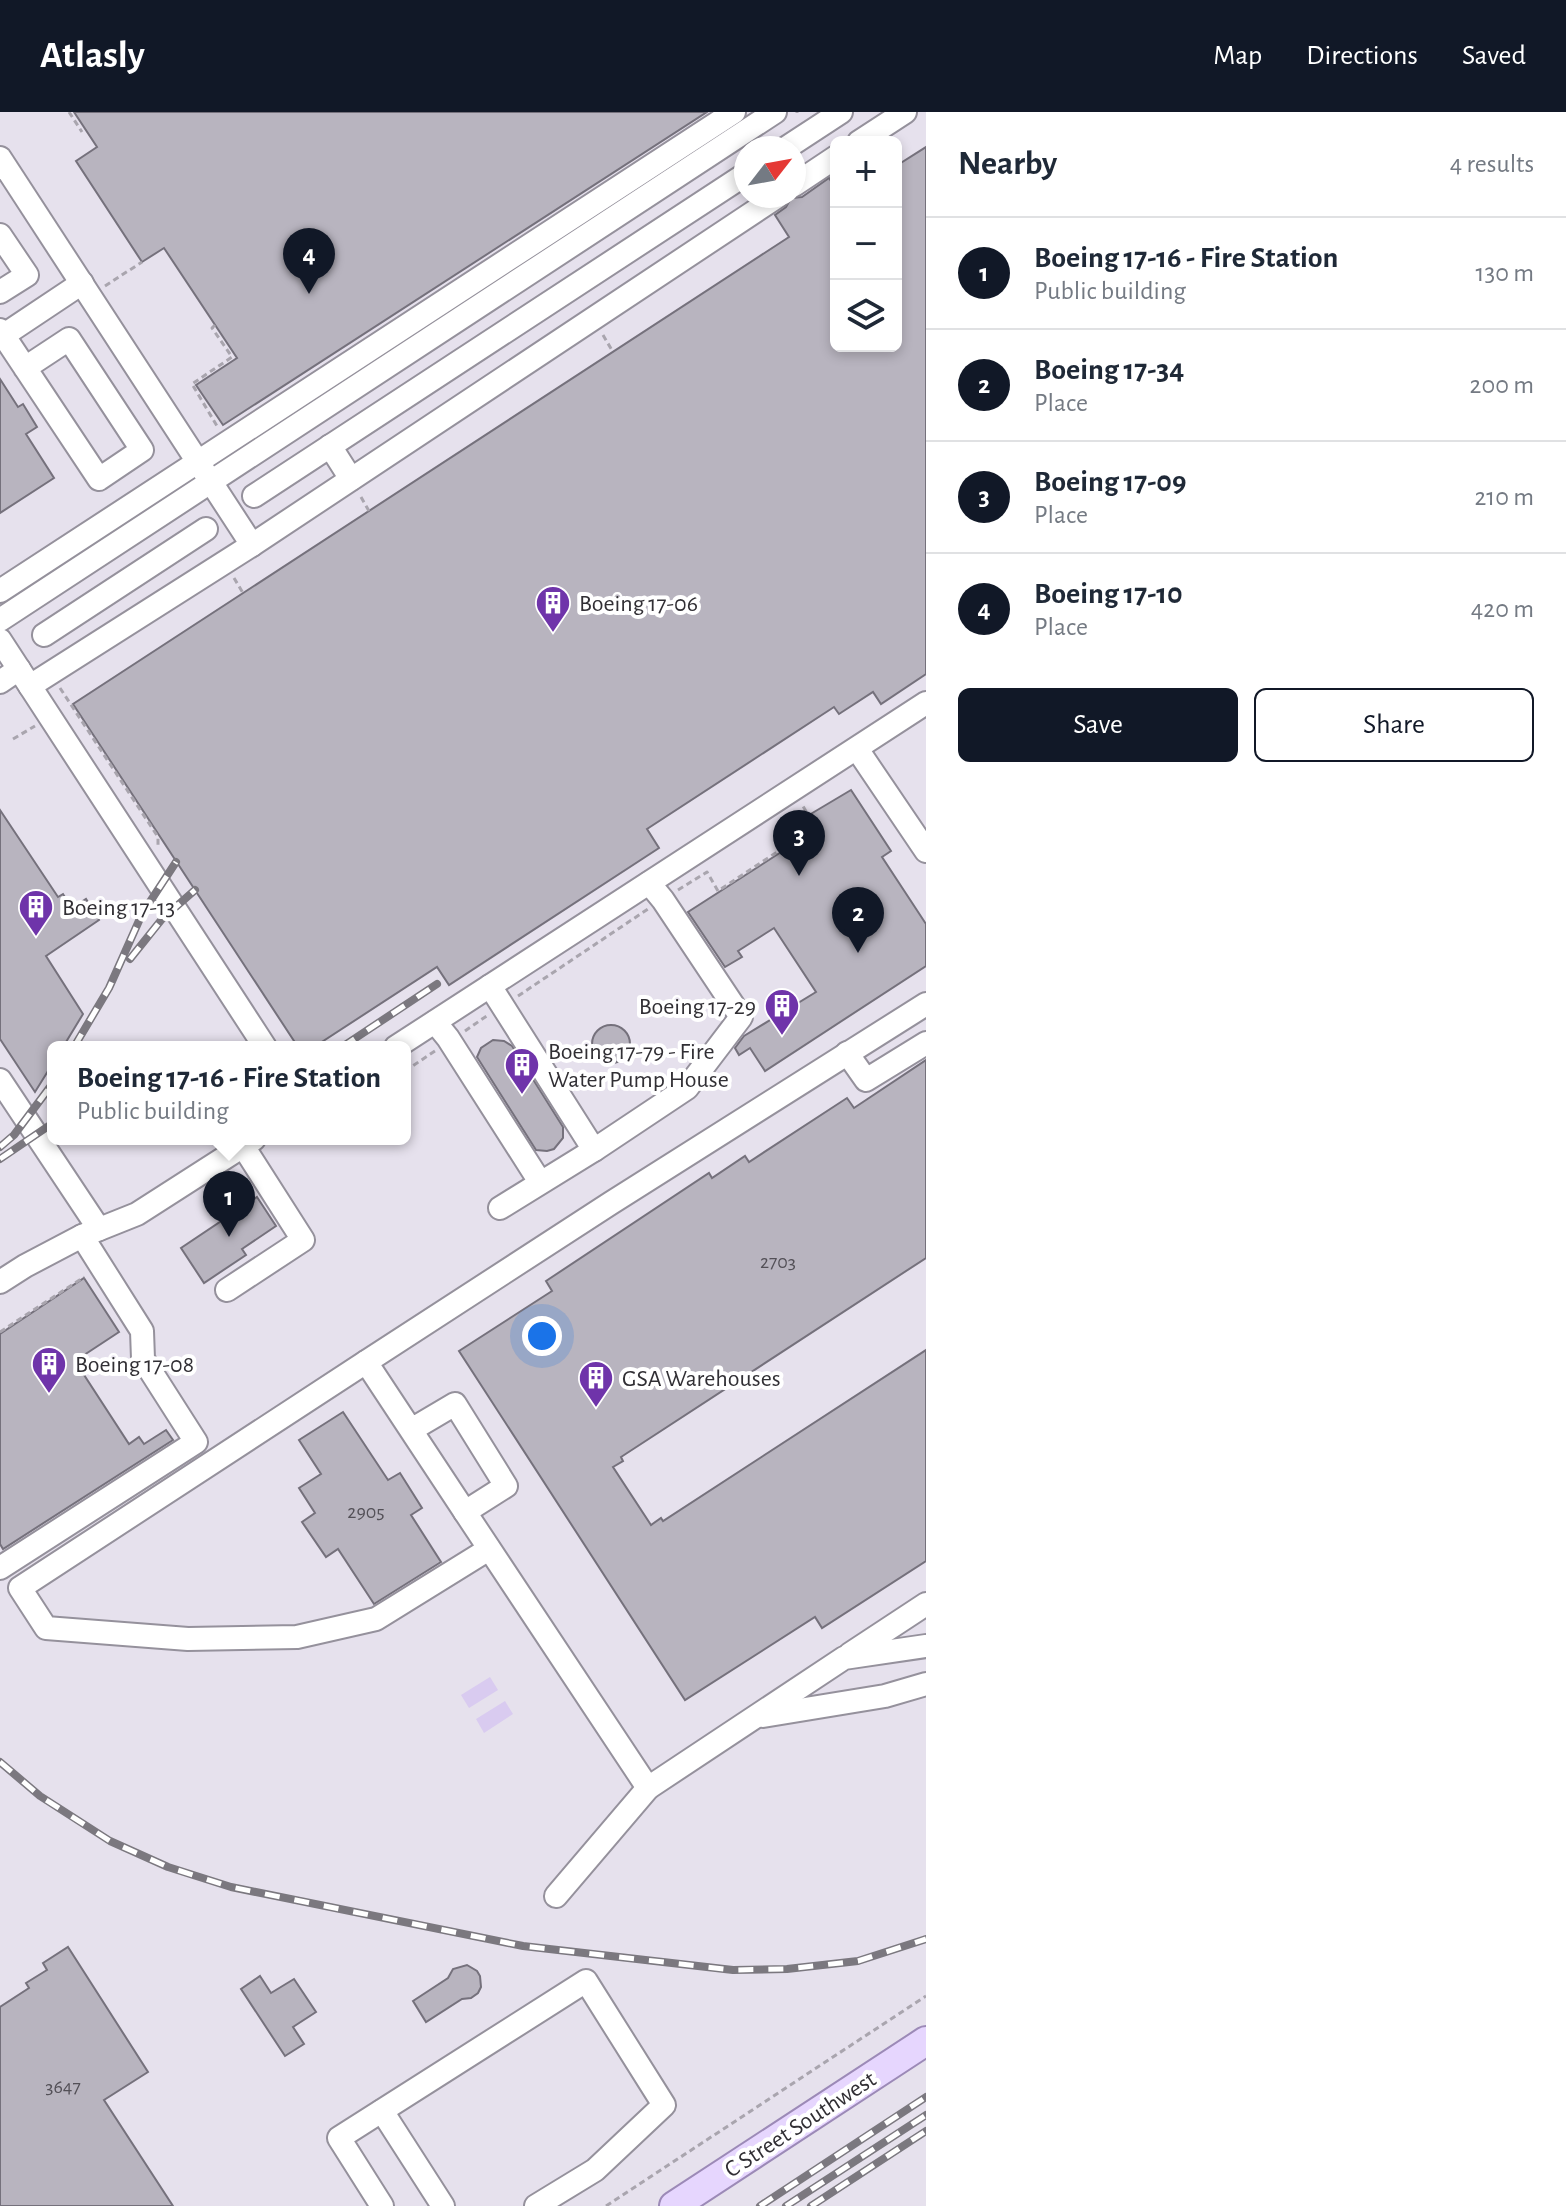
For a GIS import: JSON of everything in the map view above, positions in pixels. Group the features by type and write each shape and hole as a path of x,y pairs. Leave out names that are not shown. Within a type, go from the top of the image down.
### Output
{"main road":[{"name":"C Street Southwest","path":"674,2206 926,2041"}],"lane":[{"path":"0,591 734,112"},
{"path":"0,620 775,112"},
{"path":"804,136 841,112 856,136"},
{"path":"869,136 905,112"},
{"path":"0,158 211,482 248,548"},
{"path":"806,177 830,161"},
{"path":"254,496 734,182"},
{"path":"0,682 50,673 248,548 760,208"},
{"path":"0,235 27,275 0,292"},
{"path":"603,268 623,299"},
{"path":"25,368 69,339 142,450 99,479 25,368 2,332 82,283"},
{"path":"355,360 367,379"},
{"path":"330,446 351,479"},
{"path":"44,635 206,529"},
{"path":"126,581 147,612"},
{"path":"0,640 261,1041"},
{"path":"411,1041 441,1030 490,986 926,703"},
{"path":"857,749 926,851"},
{"path":"500,1208 687,1088 741,1017 649,883"},
{"path":"490,986 594,1150"},
{"path":"489,1549 376,1619 297,1637 188,1639 46,1628 20,1588 366,1362 926,1004"},
{"path":"441,1030 540,1182"},
{"path":"847,1053 866,1080 926,1043"},
{"path":"0,1080 90,1233 142,1331 143,1359 196,1442 0,1568"},
{"path":"0,1282 90,1233 137,1214 243,1145"},
{"path":"227,1290 303,1240 250,1145"},
{"path":"366,1362 648,1788"},
{"path":"411,1430 455,1404 506,1486 465,1512"},
{"path":"556,1896 648,1788 926,1604"},
{"path":"844,1658 926,1646"},
{"path":"756,1717 885,1696 926,1684"},
{"path":"382,2206 339,2138 586,1981 664,2105 595,2170 536,2206"},
{"path":"382,2111 436,2203"}],"path":[{"path":"69,112 82,132"},
{"path":"215,325 212,328 232,357 192,384 223,435"},
{"path":"243,593 233,579 252,565 248,548"},
{"path":"50,673 158,837 158,852"},
{"path":"606,2206 926,1996"}],"shaded area":[{"path":"490,1677 498,1690 469,1708 461,1695"},
{"path":"505,1701 513,1714 484,1733 476,1719"}],"building":[{"path":"74,112 707,112 223,425 196,385 237,358 164,248 142,262 76,161 97,147"},
{"name":"Boeing 17-06","path":"926,147 926,674 881,704 873,692 839,714 834,707 647,829 659,848 449,985 437,967 323,1041 294,1041 73,704 789,237 775,215 785,208 806,208 806,194 829,178 830,352 902,352 902,162"},
{"path":"0,379 18,407 23,404 37,427 26,434 54,478 0,513"},
{"path":"851,790 891,851 882,857 926,924 926,966 765,1071 750,1048 739,1055 735,1048 744,1036 816,992 774,928 738,951 742,957 725,967 688,912 817,829 809,815"},
{"name":"Boeing 17-13","path":"0,810 58,897 63,894 72,908 86,899 99,920 46,956 83,1014 67,1041 47,1041 47,1073 35,1092 0,1039"},
{"path":"611,1025 624,1031 630,1044 624,1057 611,1063 598,1057 592,1044 598,1031"},
{"name":"Boeing 17-79 - Fire Water Pump House","path":"493,1040 512,1046 563,1127 563,1138 554,1149 536,1150 477,1057 481,1048"},
{"name":"GSA Warehouses","path":"926,1060 926,1258 621,1457 623,1461 613,1467 651,1525 661,1518 663,1521 926,1350 926,1561 822,1628 815,1617 685,1700 459,1351 552,1291 546,1281 709,1173 712,1178 745,1156 749,1162 847,1098 854,1108"},
{"path":"257,1197 276,1226 242,1249 246,1255 204,1283 181,1248"},
{"name":"Boeing 17-08","path":"84,1278 119,1332 75,1361 129,1444 139,1437 144,1444 166,1430 173,1440 3,1549 0,1544 0,1334"},
{"path":"343,1412 388,1480 400,1473 422,1508 411,1515 441,1562 374,1604 338,1549 326,1557 302,1522 315,1513 299,1488 321,1474 299,1440"},
{"path":"68,1947 148,2072 104,2100 173,2206 0,2206 0,2007 29,1988 26,1983 47,1970 43,1963"},
{"path":"467,1965 480,1976 478,1993 462,1999 426,2022 413,2001 448,1978 453,1969"},
{"path":"260,1976 271,1993 294,1979 316,2012 293,2027 304,2044 285,2056 241,1989"}],"railway":[{"path":"78,1041 109,988 142,914 176,862"},
{"path":"130,959 162,919 195,890"},
{"path":"351,1041 437,984"},
{"path":"0,1147 14,1135 47,1091"},
{"path":"0,1159 47,1127"},
{"path":"0,1762 40,1796 110,1841 168,1867 231,1887 523,1946 733,1970 787,1969 858,1961 926,1939"},
{"path":"760,2206 926,2097"},
{"path":"786,2206 926,2115"},
{"path":"811,2206 926,2131"}],"place":[{"name":"Boeing 17-10","path":"309,294"},
{"name":"Boeing 17-06","path":"553,634"},
{"name":"Boeing 17-09","path":"799,876"},
{"name":"Boeing 17-13","path":"36,938"},
{"name":"Boeing 17-34","path":"858,953"},
{"name":"Boeing 17-29","path":"782,1037"},
{"name":"Boeing 17-79 - Fire Water Pump House","path":"522,1096"},
{"name":"Boeing 17-16 - Fire Station","path":"229,1237"},
{"name":"Boeing 17-08","path":"49,1395"},
{"name":"GSA Warehouses","path":"596,1409"}]}
